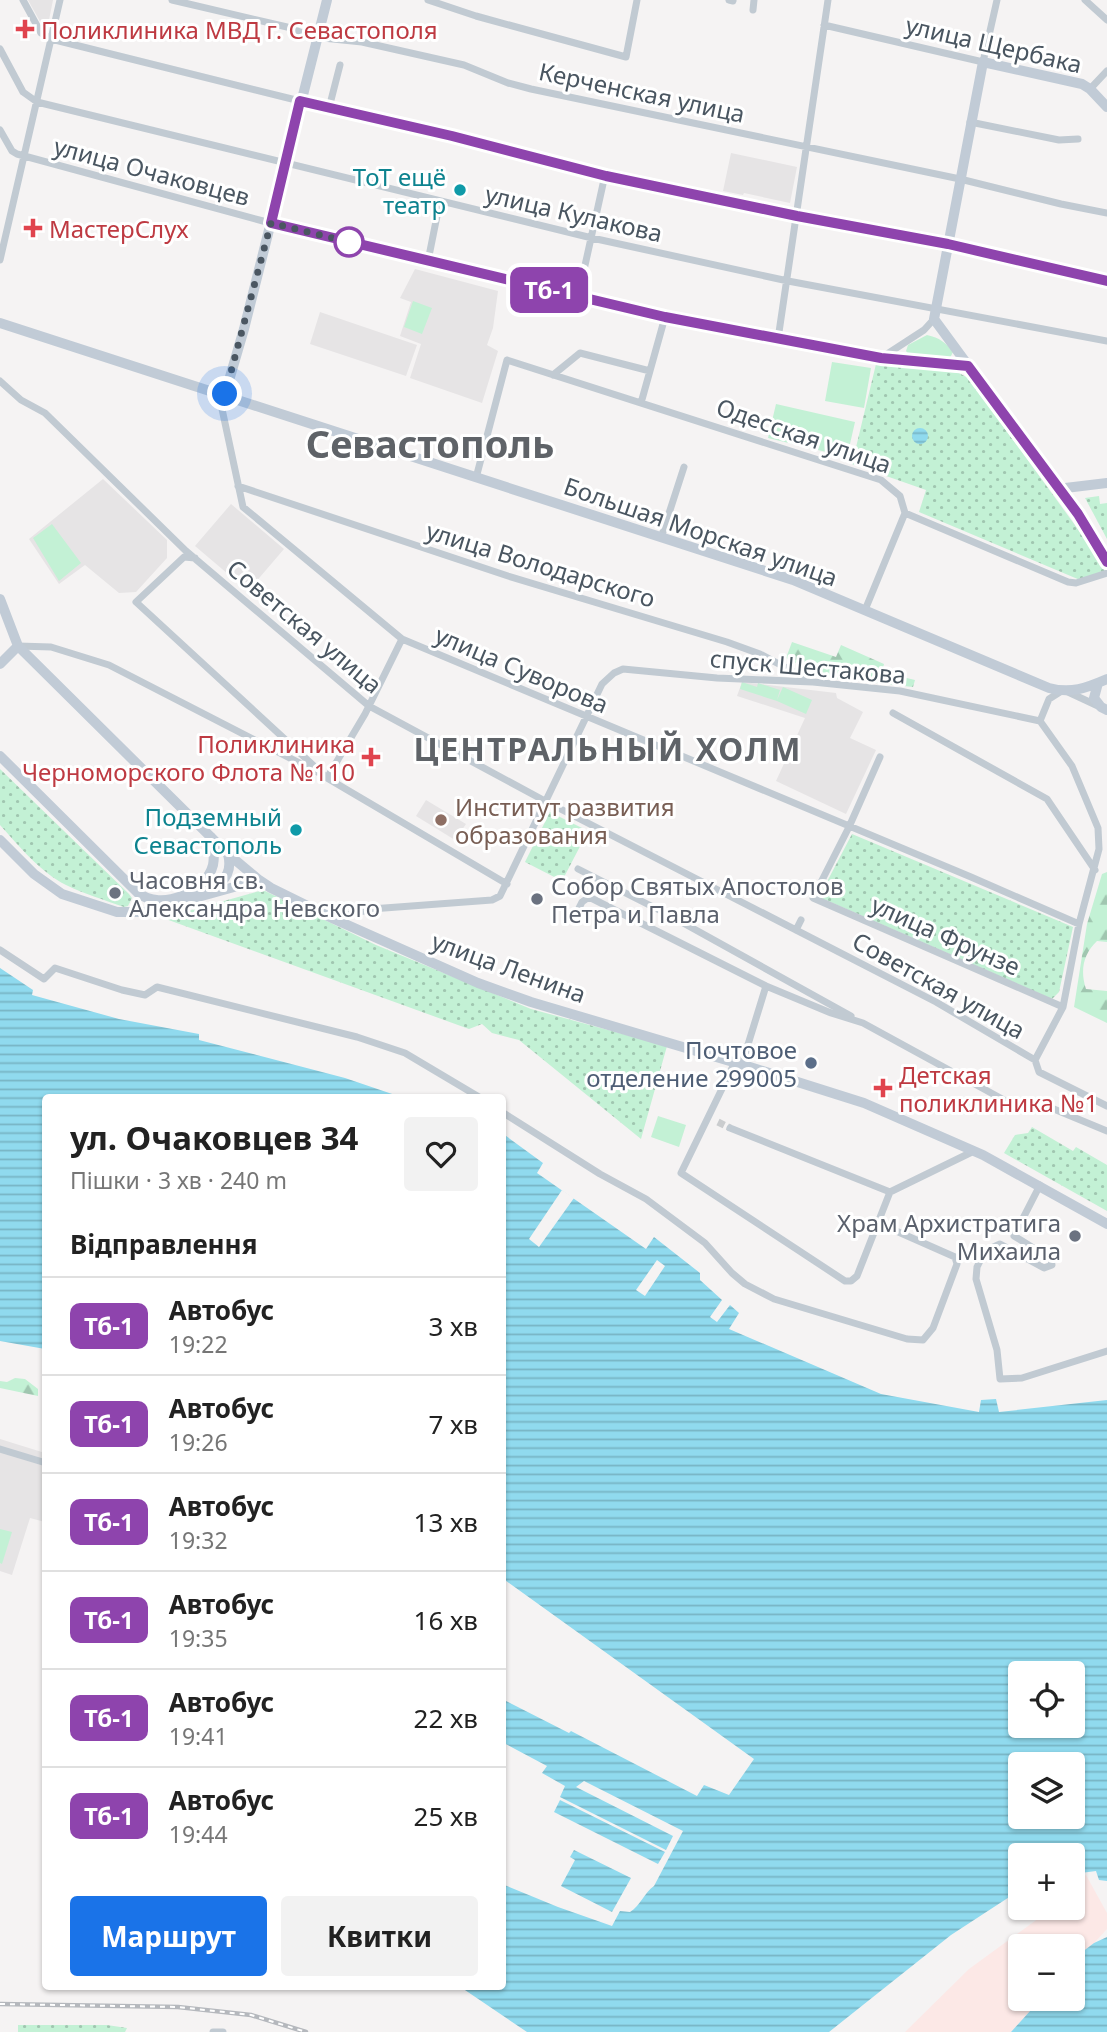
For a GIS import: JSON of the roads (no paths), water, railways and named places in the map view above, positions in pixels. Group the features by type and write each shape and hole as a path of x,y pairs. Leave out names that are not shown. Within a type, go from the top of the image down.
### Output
{"main road":[{"path":"225,394 327,0"},
{"path":"983,62 935,314 968,366 1078,514 1107,562"},
{"name":"улица Щербака","path":"983,62 1082,84 1107,107"},
{"name":"Большая Морская улица","path":"0,323 793,580 1064,691"},
{"path":"1057,489 1107,483"},
{"name":"улица Ленина","path":"0,599 18,646 228,854 259,880 334,919 478,983 531,1002 858,1100 974,1151 1107,1224"},
{"path":"0,664 18,646"},
{"path":"1064,691 1076,691 1102,681"},
{"path":"1102,681 1094,693 1104,708"},
{"path":"0,756 147,899 157,901 173,898 197,887 214,862 211,836"},
{"path":"0,841 34,874 55,889 117,912 144,912 259,880"},
{"path":"196,896 216,887 227,876 230,869 228,854"}],"street":[{"path":"23,0 41,33 51,39 606,176 948,244 1107,281"},
{"path":"0,260 60,0"},
{"name":"Керченская улица","path":"172,0 287,27 317,37 362,41 464,65 531,89 960,179 1107,213"},
{"path":"428,0 626,57 636,0"},
{"path":"752,10 754,0"},
{"path":"778,339 828,0"},
{"path":"983,62 997,0"},
{"path":"1085,0 1107,20"},
{"name":"улица Щербака","path":"824,25 983,62"},
{"path":"0,49 23,92 37,102"},
{"path":"329,108 340,65"},
{"path":"1090,89 1107,71"},
{"name":"улица Кулакова","path":"37,102 592,238 935,314 1107,341"},
{"path":"970,122 1059,140 1078,139"},
{"path":"0,130 12,151 24,157"},
{"name":"улица Очаковцев","path":"24,157 271,223 665,317 881,358 968,366"},
{"path":"578,297 606,176"},
{"path":"428,261 440,201"},
{"path":"881,358 924,330 935,314"},
{"path":"641,403 665,317"},
{"path":"553,375 580,353 650,371"},
{"name":"Одесская улица","path":"476,478 507,360 881,480 900,496 905,513"},
{"name":"Советская улица","path":"0,381 21,400 45,413 195,558 369,706 545,802 936,1002 1035,1060 1040,1072 1107,1106"},
{"name":"улица Суворова","path":"225,394 222,409 243,507 402,639 1079,924"},
{"path":"661,538 684,467"},
{"name":"улица Володарского","path":"238,486 509,576 727,642 760,654 813,682"},
{"path":"864,610 905,513 1068,582 1076,583 1107,573"},
{"path":"195,558 184,557 136,602 327,778"},
{"path":"327,778 369,706 402,639"},
{"path":"18,646 51,647 108,665 327,778 507,884"},
{"name":"спуск Шестакова","path":"586,716 602,684 622,669 717,678 813,682 900,691 1040,721"},
{"path":"1035,1060 1063,1007 1079,924 1099,849 1098,828 1072,766 1040,721 1049,699 1064,691 1104,708"},
{"path":"893,713 1046,799 1095,870"},
{"path":"334,919 371,909 492,900 500,896 586,716"},
{"path":"849,827 880,757"},
{"name":"улица Фрунзе","path":"849,827 813,898 1063,1007"},
{"path":"578,869 667,914 1015,1106 1037,1109 1049,1107 1107,1131"},
{"path":"573,920 582,902 589,897 766,986 863,1023"},
{"path":"658,931 667,914"},
{"path":"796,930 802,920"},
{"path":"0,950 44,979 55,968 122,990 145,995 157,987 357,1037 405,1053 474,1094"},
{"path":"766,986 738,1063 681,1173 845,1281 851,1281 857,1276 890,1192 974,1151"},
{"path":"506,1115 600,1174 646,1199 705,1243 745,1284 774,1299 907,1339 923,1340 933,1328 957,1264 955,1257 878,1223"},
{"path":"708,1118 718,1122"},
{"path":"730,1128 890,1192"},
{"path":"1040,1185 1014,1236 1051,1259 1052,1265 1045,1268 1000,1244 985,1251 977,1267 976,1279 997,1350 1000,1379 1022,1378 1107,1352"},
{"path":"0,1450 42,1462"},
{"path":"213,2032 223,2032"}],"water":[{"path":"920,428 928,436 920,444 912,436"},
{"path":"0,968 33,990 32,995 119,1019 199,1034 199,1040 345,1078 392,1094 42,1094 42,1348 0,1341"},
{"path":"506,1136 543,1163 537,1173 646,1249 654,1237 700,1273 700,1280 722,1300 710,1317 717,1322 730,1305 739,1313 729,1329 881,1394 979,1412 981,1400 996,1399 999,1412 1107,1400 1107,1881 1099,1880 1096,1871 1085,1872 1085,1843 1008,1843 1008,1898 951,1935 829,2032 527,2032 465,1990 506,1990 506,1886 612,1926 620,1911 630,1912 654,1886 683,1831 584,1781 576,1787 673,1836 666,1850 560,1797 565,1786 542,1773 547,1766 506,1744 506,1701 569,1733 571,1731 697,1796 704,1785 729,1795 754,1759 506,1581"},
{"path":"560,1800 665,1852 658,1864 554,1812"},
{"path":"574,1850 631,1878 612,1912 561,1886 575,1860 570,1857"},
{"path":"1107,1937 1107,2032 1011,2032 1030,2011 1085,2011 1085,1950"}],"tunnel":[{"path":"718,1122 730,1128"}],"railway":[{"path":"0,2004 178,2007 251,2015 306,2032"}],"place":[{"name":"Поликлиника МВД г. Севастополя","path":"25,29"},
{"name":"ТоТ ещё театр","path":"460,190"},
{"name":"МастерСлух","path":"33,228"},
{"name":"Поликлиника Черноморского Флота №110","path":"371,757"},
{"name":"Институт развития образования","path":"441,820"},
{"name":"Подземный Севастополь","path":"296,830"},
{"name":"Часовня св. Александра Невского","path":"115,893"},
{"name":"Собор Святых Апостолов Петра и Павла","path":"537,899"},
{"name":"Почтовое отделение 299005","path":"811,1063"},
{"name":"Детская поликлиника №1","path":"883,1088"},
{"name":"Храм Архистратига Михаила","path":"1075,1236"}],"district":[{"name":"Севастополь","path":"430,443"},
{"name":"ЦЕНТРАЛЬНЫЙ ХОЛМ","path":"608,748"}]}
